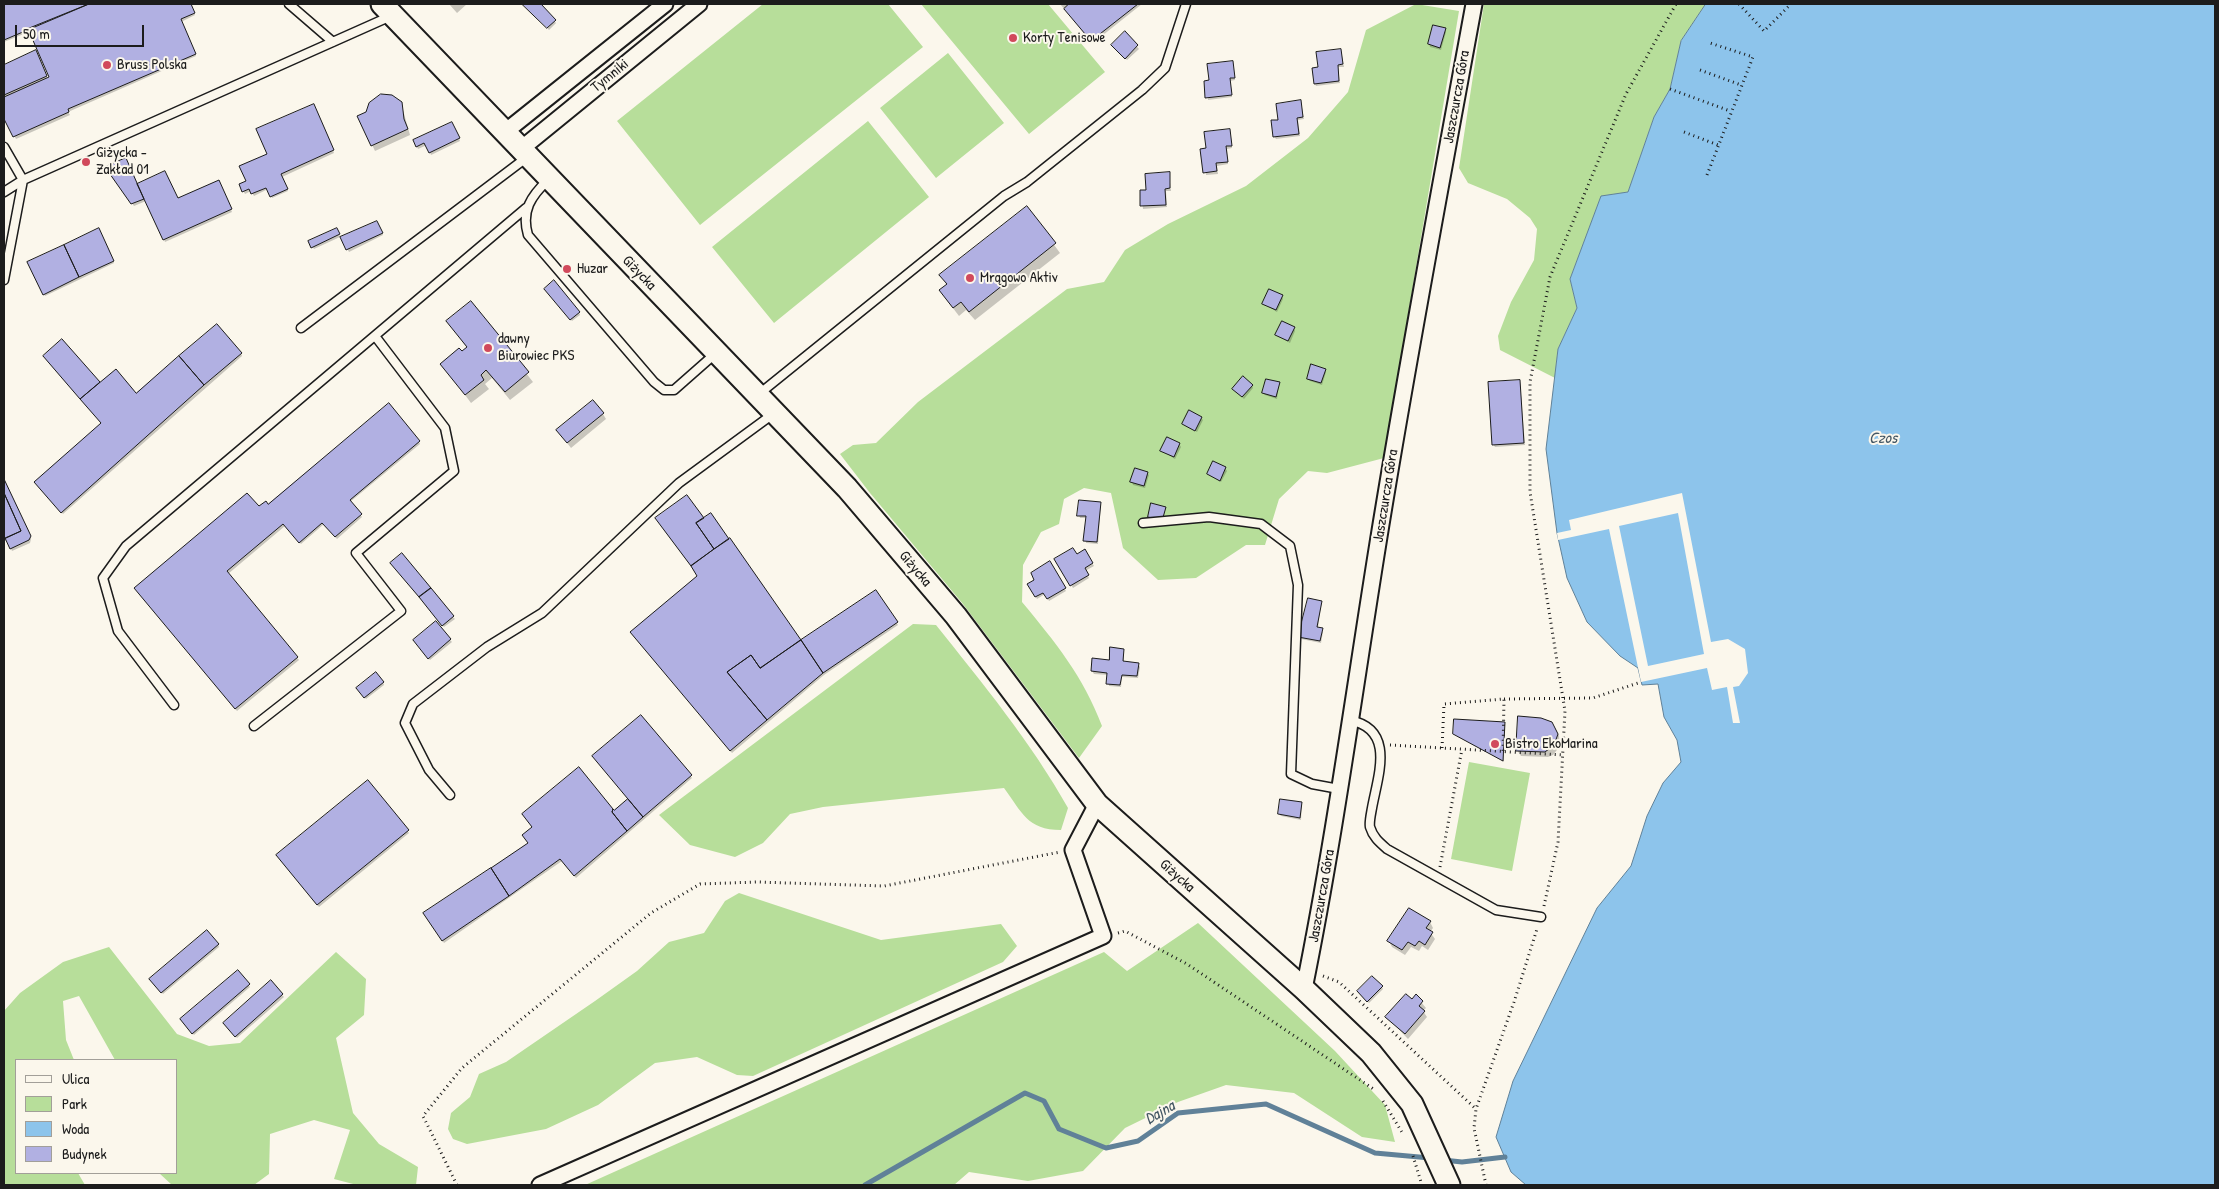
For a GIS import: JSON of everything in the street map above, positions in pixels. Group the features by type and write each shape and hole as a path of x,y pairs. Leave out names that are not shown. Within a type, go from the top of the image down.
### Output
{"street":[{"name":"Tymniki","path":"505,132 665,4"},
{"name":"Tymniki","path":"524,153 699,4"},
{"name":"Jaszczurcza Góra","path":"1312,982 1349,720 1391,462 1474,4"},
{"name":"Giżycka","path":"388,9 847,488 956,616 1097,804 1312,982 1412,1104 1432,1143 1448,1182"},
{"path":"540,1185 1103,936 1073,850 1097,804"}],"lane":[{"path":"289,4 332,42"},
{"path":"757,395 932,253 1004,196 1026,182 1142,90 1165,68 1186,4"},
{"path":"4,192 23,180 332,42 388,9"},
{"path":"4,147 23,180 4,280"},
{"path":"301,328 524,153"},
{"path":"174,705 118,631 103,578 126,546 526,208 535,192 549,178"},
{"path":"526,208 524,223 528,235 654,382 664,390 674,390 716,352"},
{"path":"254,726 401,610 356,553 454,470 445,428 375,336"},
{"path":"450,795 429,770 405,723 413,704 487,647 542,613 679,483 775,413"},
{"path":"1143,523 1209,517 1261,524 1290,546 1298,585 1291,774 1312,784 1339,789"},
{"path":"1349,720 1362,723 1377,737 1382,755 1370,825 1374,837 1386,849 1496,910 1541,917"}],"path":[{"path":"1564,699 1530,492 1530,382 1550,277 1626,94 1676,4"},
{"path":"1739,4 1764,30 1791,4"},
{"path":"1707,175 1753,57 1710,43"},
{"path":"1700,70 1741,85"},
{"path":"1670,89 1730,112"},
{"path":"1684,132 1718,144"},
{"path":"1442,748 1444,704 1504,699 1593,698 1641,682"},
{"path":"1503,752 1504,699"},
{"path":"1379,745 1564,755"},
{"path":"1438,878 1462,749"},
{"path":"457,1185 423,1116 462,1068 651,913 700,884 757,882 884,886 1073,850"},
{"path":"1103,936 1125,931 1187,964 1378,1092 1406,1140"},
{"path":"1312,982 1339,982 1476,1109 1474,1128 1485,1184"},
{"path":"1411,1148 1422,1185"}],"green space":[{"path":"763,4 888,4 923,47 700,225 617,121"},
{"name":"Korty Tenisowe","path":"921,4 1048,4 1105,72 1029,134"},
{"path":"1416,4 1459,11 1384,458 1327,473 1308,471 1279,499 1265,545 1246,545 1196,578 1158,580 1123,548 1111,493 1084,488 1064,499 1059,524 1041,532 1023,565 1022,602 1068,661 1095,708 1102,726 1079,758 963,604 870,493 840,454 853,445 876,443 918,402 1067,289 1104,282 1125,250 1168,224 1246,186 1308,138 1348,92 1366,30"},
{"path":"1484,4 1706,4 1681,41 1670,89 1654,117 1628,192 1601,197 1570,279 1577,308 1558,349 1555,378 1500,350 1498,336 1511,302 1534,260 1537,229 1530,218 1507,199 1468,183 1459,168"},
{"path":"948,53 1004,123 936,178 880,108"},
{"path":"868,121 929,197 774,323 712,247"},
{"path":"913,624 936,625 989,691 1038,760 1068,808 1061,830 1040,827 1026,818 1004,788 823,807 790,814 763,843 735,857 690,845 659,815"},
{"path":"1469,762 1530,773 1512,871 1451,859"},
{"path":"739,893 881,940 1001,924 1017,946 1003,962 753,1076 737,1075 697,1057 655,1063 598,1105 546,1129 467,1144 453,1139 448,1129 451,1113 470,1097 479,1074 506,1062 595,1001 637,971 669,942 704,933 725,901"},
{"path":"1198,923 1335,1051 1385,1105 1395,1142 1362,1137 1294,1093 1226,1085 1178,1102 1125,1128 1083,1171 1028,1181 969,1172 954,1185 585,1185 1104,952 1127,971"},
{"path":"109,947 177,1034 209,1046 240,1043 336,952 366,979 364,1015 336,1038 353,1113 379,1144 418,1167 416,1185 357,1185 334,1179 350,1130 314,1120 270,1134 269,1174 254,1185 172,1185 160,1174 178,1174 178,1059 114,1059 79,996 63,1001 66,1040 74,1059 15,1059 15,1174 79,1174 85,1185 4,1185 4,1011 20,993 63,962"}],"water":[{"name":"Czos","path":"1706,4 2215,4 2215,1185 1526,1185 1511,1172 1496,1137 1513,1081 1597,908 1631,866 1647,816 1663,783 1681,762 1677,740 1664,717 1658,684 1642,685 1638,668 1620,656 1587,622 1567,578 1557,533 1546,449 1558,349 1577,308 1570,279 1601,196 1628,192 1654,117 1670,89 1681,41"}],"pier":[{"path":"1682,493 1711,642 1728,639 1745,649 1748,673 1739,686 1733,687 1740,723 1733,723 1727,687 1712,690 1707,668 1641,682 1609,529 1558,540 1557,533 1571,530 1569,520","holes":["1678,513 1704,654 1648,666 1619,526"]}],"building":[{"path":"4,4 89,4 4,40"},
{"name":"Bruss Polska","path":"89,4 191,4 195,13 181,19 196,54 68,109 69,112 13,137 4,119 4,97 49,77 28,29"},
{"path":"522,4 541,4 556,20 547,28"},
{"path":"1069,4 1138,4 1091,41 1064,9"},
{"path":"1433,25 1446,28 1440,48 1428,44"},
{"path":"1125,31 1138,45 1125,59 1111,45"},
{"path":"1341,49 1343,64 1338,65 1339,81 1314,84 1312,68 1318,67 1316,52"},
{"path":"36,50 47,76 4,95 4,65"},
{"path":"1233,61 1235,78 1230,78 1232,95 1205,98 1204,81 1209,80 1207,64"},
{"path":"381,94 392,95 402,102 404,119 408,129 371,146 357,116 366,112 369,103"},
{"path":"1301,100 1303,117 1297,118 1299,134 1273,137 1271,120 1278,120 1276,104"},
{"path":"314,104 334,150 281,174 288,189 270,197 266,188 251,194 249,189 242,192 239,184 246,181 239,166 267,154 256,129"},
{"path":"452,122 460,138 429,153 424,143 416,147 413,140"},
{"path":"1230,129 1232,146 1226,146 1228,162 1216,163 1217,171 1203,173 1200,149 1206,148 1204,132"},
{"path":"126,158 144,199 131,204 105,167"},
{"path":"165,171 178,198 219,180 232,209 163,240 137,184"},
{"path":"1170,172 1170,188 1165,189 1166,205 1140,206 1140,190 1146,190 1145,174"},
{"path":"1027,206 1056,243 969,312 961,302 953,308 939,290 947,284 939,275"},
{"path":"377,221 383,233 346,250 340,237"},
{"path":"99,228 114,261 79,277 64,245"},
{"path":"337,228 340,234 311,248 308,241"},
{"path":"64,245 79,277 43,295 27,262"},
{"path":"554,280 580,312 570,320 544,289"},
{"path":"1269,289 1283,295 1276,310 1262,304"},
{"name":"dawny Biurowiec PKS","path":"471,301 529,372 505,392 486,370 481,375 484,380 465,395 440,364 459,348 462,351 467,347 446,321"},
{"path":"1282,321 1295,327 1288,341 1275,335"},
{"path":"217,324 242,353 204,385 179,356"},
{"path":"62,339 100,382 80,399 43,356"},
{"path":"179,356 204,385 61,513 34,482 101,423 80,399 116,369 136,393"},
{"path":"1311,364 1326,369 1321,383 1307,379"},
{"path":"1243,376 1253,385 1242,397 1232,389"},
{"path":"1266,379 1280,382 1276,397 1262,393"},
{"path":"1520,380 1524,443 1492,445 1488,382"},
{"path":"593,400 604,413 567,443 556,430"},
{"path":"389,403 420,441 350,500 362,514 335,537 322,523 299,543 283,524 227,571 298,657 235,709 134,588 247,493 259,506 266,501 268,504"},
{"path":"1189,410 1202,417 1195,431 1182,424"},
{"path":"1167,437 1180,443 1174,457 1160,451"},
{"path":"1213,461 1226,467 1220,481 1207,474"},
{"path":"1135,468 1148,472 1144,486 1130,482"},
{"path":"4,479 31,536 29,540 10,549 5,538 21,531 4,493"},
{"path":"4,493 21,531 4,539"},
{"path":"687,495 704,518 696,523 714,549 691,566 655,518"},
{"path":"1079,500 1101,502 1097,542 1083,541 1086,516 1077,516"},
{"path":"1151,503 1166,507 1162,521 1148,517"},
{"path":"711,513 729,539 714,549 696,523"},
{"path":"730,538 801,640 760,668 751,655 727,672 767,720 730,751 630,632 697,576 691,566"},
{"path":"1073,548 1077,554 1085,549 1093,563 1085,568 1089,575 1070,586 1054,559"},
{"path":"402,553 431,588 419,597 390,563"},
{"path":"1050,561 1066,588 1047,599 1043,593 1035,597 1027,584 1034,580 1031,573"},
{"path":"431,588 454,616 442,626 419,597"},
{"path":"876,590 898,622 823,673 801,640"},
{"path":"1308,598 1322,601 1317,627 1323,628 1320,641 1298,637"},
{"path":"436,621 451,639 428,659 413,640"},
{"path":"801,640 823,673 767,720 727,672 751,655 760,668"},
{"path":"1110,647 1124,649 1123,661 1139,663 1137,676 1122,675 1120,685 1106,684 1107,673 1091,671 1092,658 1109,660"},
{"path":"376,672 384,682 364,698 356,688"},
{"path":"641,715 692,775 643,817 592,756"},
{"path":"1518,716 1541,718 1552,722 1558,734 1554,745 1545,752 1516,751"},
{"path":"1454,719 1505,722 1503,761 1453,734"},
{"path":"579,767 613,809 612,812 627,831 574,876 560,859 509,896 491,868 528,843 522,835 532,827 522,814"},
{"path":"368,780 409,830 317,905 276,855"},
{"path":"628,799 643,817 627,831 612,812 613,809"},
{"path":"1280,799 1302,802 1300,818 1278,814"},
{"path":"491,868 509,896 442,941 423,913"},
{"path":"1409,908 1431,921 1426,928 1433,932 1425,945 1419,941 1415,946 1408,942 1402,950 1387,941"},
{"path":"207,930 219,944 161,993 149,979"},
{"path":"238,970 250,984 192,1034 180,1019"},
{"path":"1372,976 1383,986 1367,1002 1357,991"},
{"path":"271,980 283,994 235,1037 223,1023"},
{"path":"1406,994 1412,999 1416,994 1423,1001 1419,1006 1425,1011 1405,1034 1385,1017"}],"waterway":[{"name":"Dajna","path":"865,1185 1025,1093 1044,1101 1059,1129 1106,1148 1138,1141 1178,1113 1266,1104 1375,1153 1430,1158"},
{"name":"Dajna","path":"1443,1160 1462,1162 1505,1157"}],"place":[{"name":"Korty Tenisowe","path":"1013,38"},
{"name":"Bruss Polska","path":"107,65"},
{"name":"Giżycka - Zakład 01","path":"86,162"},
{"name":"Huzar","path":"567,269"},
{"name":"Mrągowo Aktiv","path":"970,278"},
{"name":"dawny Biurowiec PKS","path":"488,348"},
{"name":"Bistro EkoMarina","path":"1495,744"}]}
